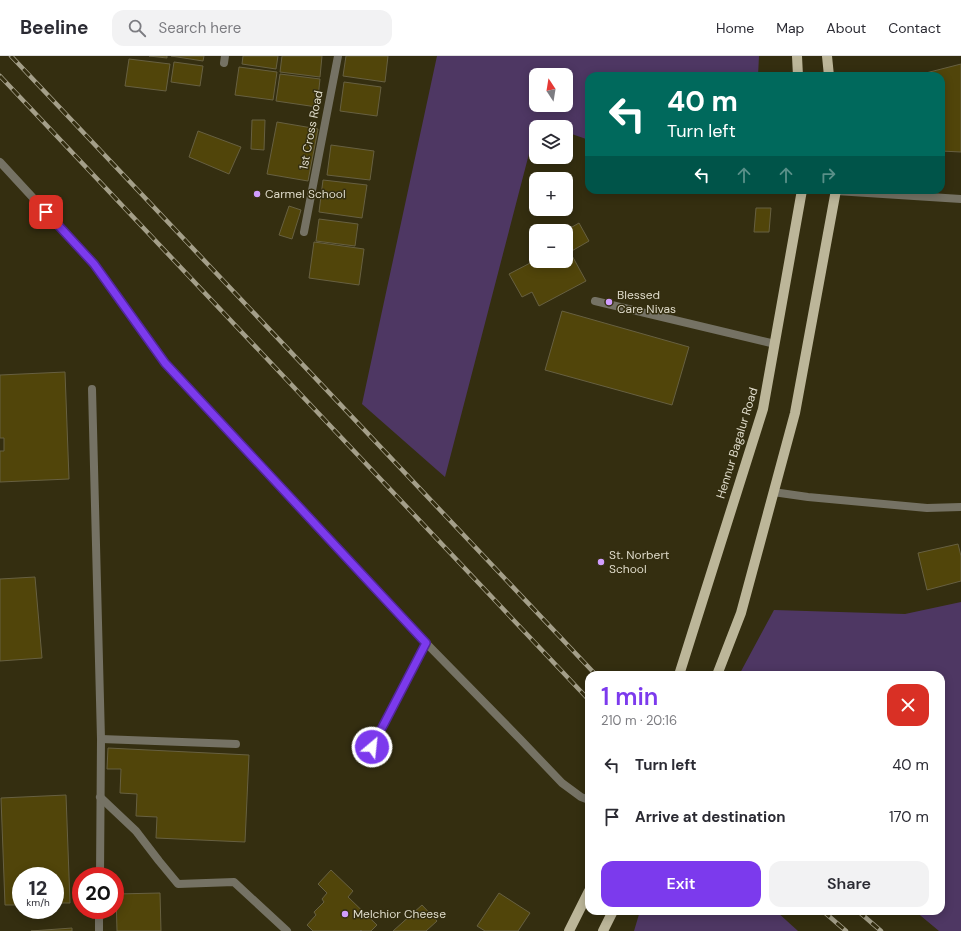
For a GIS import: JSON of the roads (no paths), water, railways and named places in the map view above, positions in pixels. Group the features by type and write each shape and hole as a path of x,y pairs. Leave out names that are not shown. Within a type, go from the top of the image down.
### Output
{"main road":[{"path":"797,56 798,72"},
{"path":"829,56 829,72"},
{"name":"Hennur Bagalur Road","path":"680,671 764,409 801,194"},
{"path":"718,671 741,613 795,413 835,194"},
{"path":"569,931 585,900"},
{"path":"603,931 612,915"}],"street":[{"name":"1st Cross Road","path":"304,232 338,56"},
{"path":"0,162 94,264 165,363 426,643 562,783 585,798"},
{"path":"892,194 961,199"},
{"path":"596,301 775,344"},
{"path":"92,389 101,739 100,867"},
{"path":"773,492 808,497 927,508 961,507"},
{"path":"372,747 426,643"},
{"path":"101,739 236,744"},
{"path":"100,797 136,831 178,884 234,882 287,931"},
{"path":"99,919 99,931"}],"railway":[{"path":"11,56 592,671"},
{"path":"0,76 585,696"},
{"path":"828,915 846,931"},
{"path":"863,915 881,931"}],"place":[{"name":"Carmel School","path":"257,194"},
{"name":"Blessed Care Nivas","path":"609,302"},
{"name":"St. Norbert School","path":"601,562"},
{"name":"Melchior Cheese","path":"345,914"}]}
